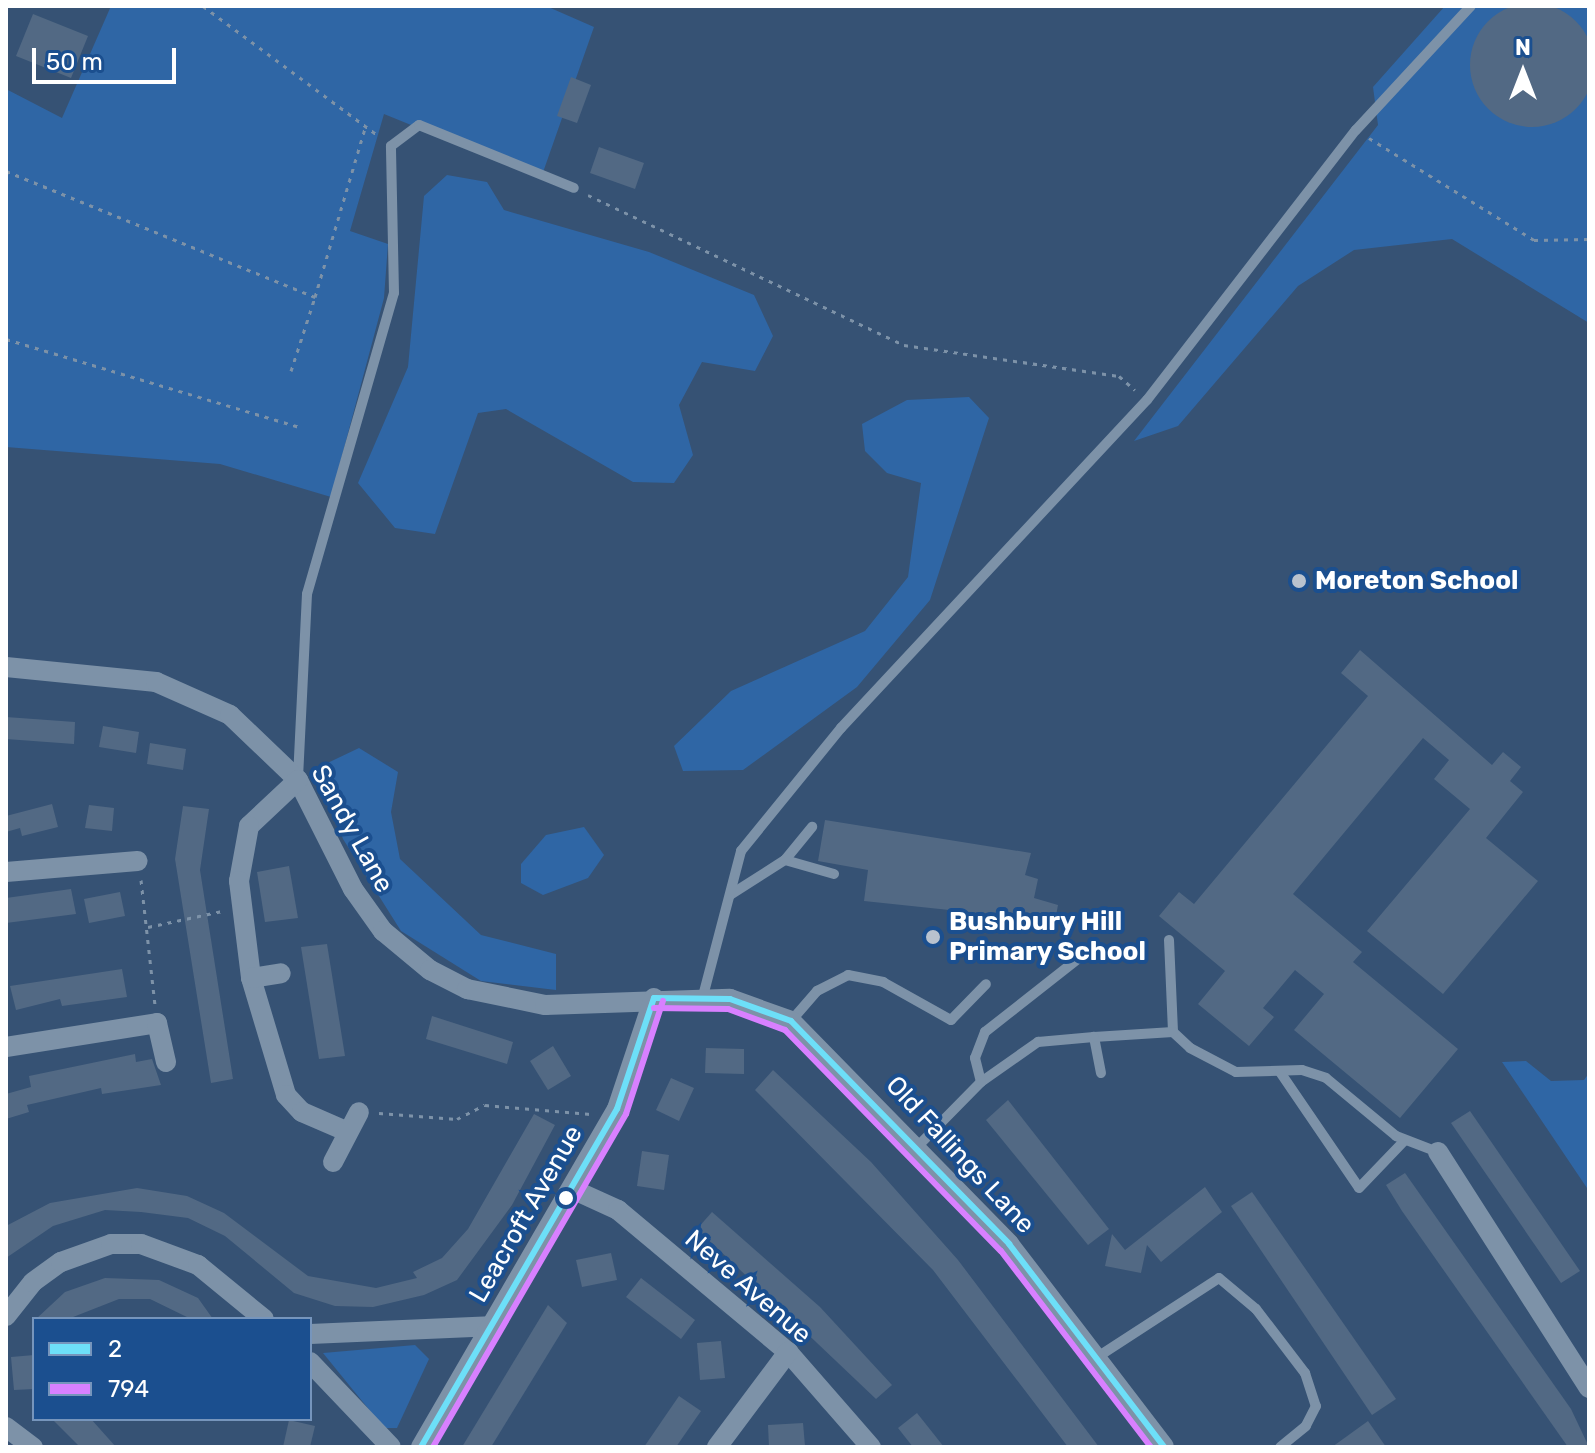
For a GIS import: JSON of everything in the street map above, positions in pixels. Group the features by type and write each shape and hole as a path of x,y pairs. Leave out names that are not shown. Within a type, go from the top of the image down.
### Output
{"street":[{"name":"Sandy Lane","path":"6,667 119,675 184,691 246,726 298,780 367,911 430,970 509,1001 654,998"},
{"path":"298,780 249,826 239,881 251,978 286,1095 302,1112 348,1132"},
{"path":"6,872 138,861"},
{"path":"251,978 281,973"},
{"name":"Old Fallings Lane","path":"654,998 703,996 753,1003 791,1021 919,1145 1099,1356 1164,1447"},
{"name":"Leacroft Avenue","path":"421,1447 613,1116 654,998"},
{"path":"6,1047 157,1023 166,1062"},
{"path":"333,1162 359,1112"},
{"path":"1438,1152 1589,1388"},
{"name":"Neve Avenue","path":"572,1189 618,1210 788,1352 871,1447"},
{"path":"6,1316 33,1282 61,1262 111,1244 141,1244 198,1265 262,1317"},
{"path":"312,1334 490,1326"},
{"path":"717,1447 788,1352"},
{"path":"312,1364 391,1447"},
{"path":"6,1427 33,1447"}],"lane":[{"path":"703,996 741,851 841,728 1147,400 1356,130 1471,6"},
{"path":"298,780 307,594 394,293 391,146 419,125 574,188"},
{"path":"730,895 785,860 812,827"},
{"path":"785,860 834,874"},
{"path":"1169,940 1173,1032"},
{"path":"981,1082 975,1058 985,1032 1088,951"},
{"path":"791,1021 817,991 848,975 883,982 951,1020 986,984"},
{"path":"919,1145 981,1082 1038,1042 1173,1032 1236,1072 1280,1072 1326,1078 1405,1140 1438,1152"},
{"path":"1094,1037 1101,1073"},
{"path":"1280,1072 1359,1188 1405,1140"},
{"path":"1099,1356 1219,1278 1256,1309 1305,1373 1316,1406 1306,1426 1280,1447"}],"path":[{"path":"203,6 391,146"},
{"path":"291,371 366,125"},
{"path":"1356,130 1534,240 1589,239"},
{"path":"6,171 315,297"},
{"path":"574,188 904,345 1119,376 1147,400"},
{"path":"6,339 39,355 302,428"},
{"path":"138,861 157,1023"},
{"path":"148,927 204,915"},
{"path":"359,1112 457,1119 485,1105 613,1116"}],"shaded area":[{"path":"111,6 546,6 594,27 541,178 384,114 350,231 388,244 384,298 331,497 220,464 6,447 6,89 62,118"},
{"path":"1445,6 1589,6 1589,323 1452,239 1354,250 1298,286 1178,426 1134,441 1378,125 1373,87"},
{"path":"447,175 487,182 504,210 649,252 754,295 773,336 755,371 702,362 679,405 693,455 674,483 633,482 506,409 478,413 435,534 395,528 358,483 408,367 424,196"},
{"path":"969,397 989,418 930,600 857,687 743,770 683,771 674,746 731,691 865,631 908,577 921,483 887,473 865,451 862,424 907,400"},
{"path":"359,748 398,772 391,812 400,859 481,935 556,954 556,990 481,981 401,931 343,839 317,768"},
{"path":"584,827 604,855 588,878 543,895 521,883 521,864 546,835"},
{"path":"1526,1061 1551,1081 1584,1080 1589,1073 1589,1191 1502,1062"},
{"path":"415,1345 429,1359 397,1428 384,1428 323,1353"}],"building":[{"path":"1532,3 1556,8 1576,21 1589,41 1594,65 1589,89 1576,109 1556,122 1532,127 1508,122 1488,109 1475,89 1470,65 1475,41 1488,21 1508,8"},
{"path":"33,14 88,36 71,78 16,56"},
{"path":"571,77 591,85 577,123 557,116"},
{"path":"599,147 644,163 635,189 590,173"},
{"path":"1360,650 1492,765 1503,752 1521,767 1510,781 1523,792 1486,838 1538,881 1443,994 1367,931 1470,809 1434,779 1449,760 1423,738 1293,894 1362,952 1353,962 1458,1049 1400,1118 1294,1030 1324,994 1295,970 1263,1008 1274,1017 1249,1046 1198,1004 1225,971 1159,916 1179,892 1194,904 1368,696 1341,673"},
{"path":"6,717 75,722 74,744 6,739"},
{"path":"103,726 139,732 136,753 99,747"},
{"path":"150,743 186,749 183,770 147,764"},
{"path":"52,804 58,827 22,836 20,828 6,832 6,816"},
{"path":"89,805 114,808 112,831 85,828"},
{"path":"183,806 209,809 200,870 233,1079 211,1083 175,859"},
{"path":"825,820 1031,853 1025,875 1038,879 1034,898 1058,905 1055,921 864,901 868,870 818,861"},
{"path":"289,866 298,918 265,922 257,872"},
{"path":"71,889 76,914 6,923 6,898"},
{"path":"120,892 125,916 89,923 84,899"},
{"path":"327,944 345,1056 319,1059 301,947"},
{"path":"122,969 127,997 62,1006 60,999 16,1010 10,986"},
{"path":"432,1016 513,1042 507,1064 426,1039"},
{"path":"553,1046 571,1076 548,1090 530,1061"},
{"path":"706,1048 744,1049 744,1074 705,1073"},
{"path":"135,1054 136,1062 152,1059 161,1085 102,1094 101,1088 27,1105 29,1112 6,1119 6,1094 31,1087 29,1076"},
{"path":"773,1070 871,1162 958,1260 1099,1447 1068,1447 933,1270 755,1090"},
{"path":"671,1078 694,1088 679,1121 656,1110"},
{"path":"1008,1100 1109,1229 1088,1245 986,1120"},
{"path":"1470,1111 1580,1271 1561,1283 1451,1123"},
{"path":"534,1114 555,1125 512,1205 457,1280 424,1295 373,1307 335,1306 294,1293 225,1236 188,1218 141,1212 105,1210 53,1226 6,1258 6,1226 50,1203 137,1188 187,1196 224,1213 308,1276 376,1288 417,1278 413,1272 442,1258 468,1229"},
{"path":"642,1151 669,1155 664,1190 637,1186"},
{"path":"1405,1173 1571,1409 1589,1447 1568,1447 1402,1211 1386,1185"},
{"path":"1205,1187 1222,1212 1161,1262 1147,1245 1141,1273 1105,1266 1112,1234 1125,1250"},
{"path":"1252,1192 1396,1399 1372,1415 1231,1206"},
{"path":"712,1212 820,1307 892,1385 876,1399 697,1229"},
{"path":"611,1253 617,1280 582,1287 576,1260"},
{"path":"105,1278 159,1280 198,1298 212,1317 187,1317 150,1299 119,1299 73,1317 38,1317 65,1292"},
{"path":"641,1278 695,1320 681,1339 626,1297"},
{"path":"548,1305 567,1323 491,1447 462,1447"},
{"path":"721,1341 725,1378 700,1380 697,1343"},
{"path":"32,1355 32,1389 14,1390 11,1357"},
{"path":"679,1396 701,1411 676,1447 644,1447"},
{"path":"917,1413 944,1447 913,1447 898,1428"},
{"path":"54,1421 93,1421 116,1447 80,1447"},
{"path":"289,1421 315,1426 310,1447 283,1447"},
{"path":"1368,1421 1386,1447 1332,1447"},
{"path":"803,1423 805,1446 769,1447 768,1425"}],"transit line":[{"name":"2","path":"654,998 730,999 791,1021 1009,1244 1164,1447"},
{"name":"2","path":"421,1447 617,1109 654,998"},
{"name":"794","path":"433,1447 626,1114 663,1001"},
{"name":"794","path":"654,1008 728,1009 785,1030 1001,1251 1151,1447"}],"place":[{"name":"Moreton School","path":"1299,581"},
{"name":"Bushbury Hill Primary School","path":"933,937"}]}
